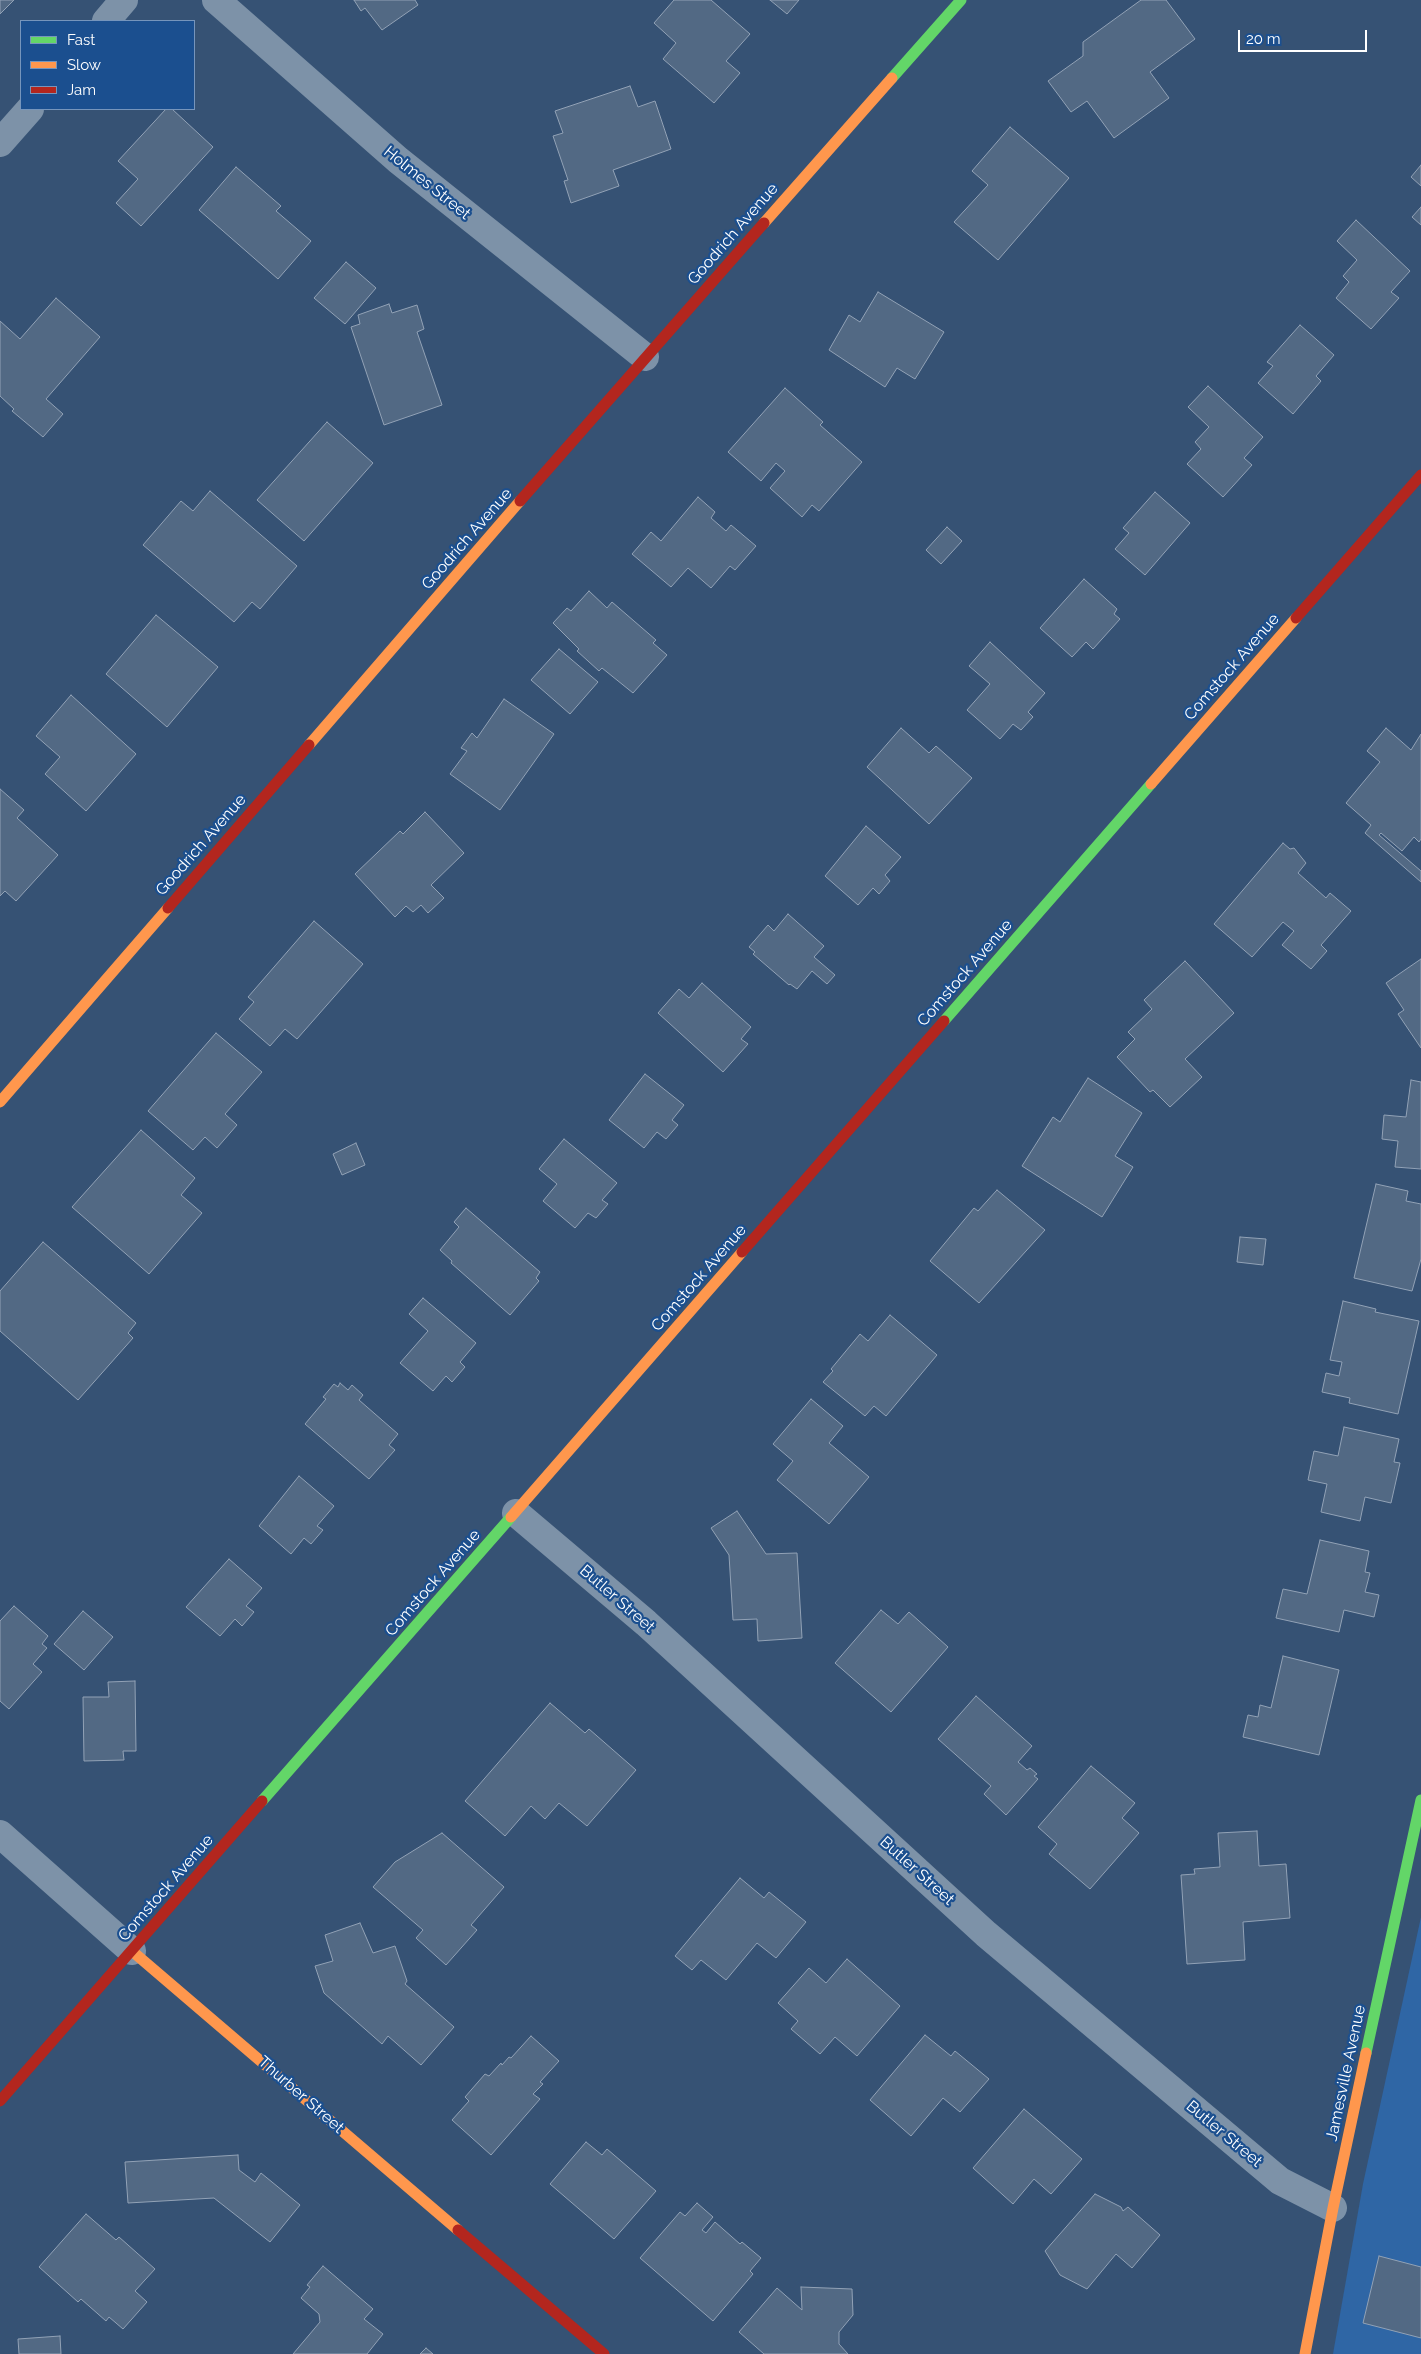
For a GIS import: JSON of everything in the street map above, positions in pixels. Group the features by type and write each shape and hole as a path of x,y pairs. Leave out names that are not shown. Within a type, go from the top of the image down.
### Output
{"street":[{"path":"107,20 124,0"},
{"name":"Holmes Street","path":"216,0 398,160 645,358"},
{"name":"Goodrich Avenue","path":"0,1102 645,358 961,0"},
{"path":"0,143 29,110"},
{"name":"Comstock Avenue","path":"0,2101 516,1513 1421,475"},
{"name":"Butler Street","path":"516,1513 646,1623 986,1934 1280,2181 1333,2208"},
{"name":"Jamesville Avenue","path":"1305,2354 1333,2208 1421,1800"},
{"name":"Thurber Street","path":"0,1834 132,1951 604,2354"}],"shaded area":[{"path":"1421,1917 1421,2354 1333,2354 1363,2184"}],"building":[{"path":"0,0 14,0 0,14"},
{"path":"354,0 415,0 418,5 382,30 365,8 361,11"},
{"path":"674,0 711,0 750,34 726,61 740,73 714,103 663,59 676,43 654,23"},
{"path":"770,0 799,0 787,14"},
{"path":"1141,0 1166,0 1195,39 1150,72 1169,98 1114,138 1087,101 1071,112 1048,81 1083,56 1083,42"},
{"path":"630,86 638,107 655,101 671,149 613,170 619,186 571,203 564,181 568,180 553,136 563,133 555,111"},
{"path":"165,110 173,110 213,147 141,226 116,203 138,179 118,161"},
{"path":"1010,127 1069,178 998,260 954,222 988,185 972,171"},
{"path":"1421,165 1421,186 1411,177"},
{"path":"236,167 281,206 276,211 311,241 278,279 199,210"},
{"path":"1421,207 1421,225 1412,217"},
{"path":"1356,220 1410,271 1391,292 1399,298 1371,329 1336,298 1349,282 1343,276 1357,260 1337,241"},
{"path":"346,262 376,288 345,324 314,298"},
{"path":"878,292 944,332 915,379 897,368 885,387 829,350 849,315 860,322"},
{"path":"56,298 100,337 46,399 63,414 43,437 12,411 14,409 0,396 0,321 20,339"},
{"path":"389,304 392,313 417,305 424,329 417,332 442,405 384,425 351,327 360,324 358,315"},
{"path":"1300,325 1334,355 1316,376 1321,381 1293,414 1258,383 1273,366 1267,362"},
{"path":"1208,386 1263,437 1244,458 1252,465 1223,497 1187,464 1201,449 1195,442 1209,427 1188,407"},
{"path":"785,388 823,422 820,425 862,462 819,511 812,505 802,517 770,488 785,471 776,463 761,481 728,452"},
{"path":"327,422 373,463 304,541 257,500"},
{"path":"210,491 297,566 260,609 252,602 234,622 143,545 181,501 193,511"},
{"path":"1155,492 1190,523 1145,575 1115,549 1129,533 1123,528"},
{"path":"698,497 715,512 711,518 726,531 731,525 756,546 735,570 730,566 711,588 688,568 671,587 632,554 651,532 661,541"},
{"path":"947,527 962,541 941,564 926,550"},
{"path":"1084,579 1117,609 1114,614 1120,619 1093,649 1086,642 1072,657 1040,628"},
{"path":"589,591 607,608 612,602 656,640 653,643 667,655 633,693 602,668 599,671 577,651 579,649 553,623 567,608 571,611"},
{"path":"156,615 218,667 167,727 106,674"},
{"path":"990,642 1045,693 1028,712 1033,717 1021,730 1013,724 1000,739 967,710 990,684 969,666"},
{"path":"559,649 598,682 570,714 531,680"},
{"path":"71,695 136,754 86,811 45,774 60,757 36,736"},
{"path":"504,699 554,734 500,810 450,774 467,751 461,748 472,733 477,738"},
{"path":"901,728 929,753 936,746 972,778 929,824 867,767"},
{"path":"1386,728 1411,750 1421,734 1421,839 1419,842 1414,837 1402,851 1381,833 1379,835 1421,871 1421,882 1365,833 1371,825 1346,803 1380,762 1367,751"},
{"path":"0,789 24,810 17,818 58,855 16,901 5,891 0,896"},
{"path":"425,812 464,853 431,885 444,898 428,913 421,905 413,912 406,906 395,917 355,874 400,831 403,834"},
{"path":"866,826 901,857 885,875 890,881 879,894 873,888 858,905 825,876"},
{"path":"1283,843 1290,849 1294,848 1306,863 1298,873 1326,898 1330,893 1351,911 1321,945 1327,951 1311,969 1282,945 1294,931 1283,922 1252,957 1214,924"},
{"path":"788,914 824,946 814,957 835,975 827,984 812,971 797,989 789,985 753,954 755,952 749,947 768,925 774,931"},
{"path":"314,921 363,964 297,1039 285,1029 270,1046 239,1019 254,1002 248,997"},
{"path":"1421,959 1421,1048 1398,1014 1404,1010 1386,983"},
{"path":"1185,961 1234,1013 1185,1059 1202,1077 1170,1107 1153,1090 1150,1092 1117,1057 1135,1039 1128,1032 1152,1009 1144,1000"},
{"path":"702,983 751,1027 741,1039 748,1044 723,1072 658,1013 679,989 689,998"},
{"path":"216,1033 262,1072 225,1114 237,1125 217,1148 205,1137 193,1150 148,1111"},
{"path":"645,1074 684,1105 672,1120 678,1125 666,1139 657,1132 644,1148 609,1120"},
{"path":"1088,1078 1142,1113 1115,1156 1133,1167 1102,1217 1022,1166 1053,1117 1060,1122"},
{"path":"1411,1080 1421,1082 1421,1169 1395,1167 1398,1141 1382,1139 1384,1115 1406,1117"},
{"path":"141,1130 195,1178 181,1195 202,1213 149,1274 72,1207"},
{"path":"564,1139 617,1183 602,1200 608,1204 596,1218 588,1213 575,1228 543,1201 557,1184 539,1169"},
{"path":"356,1143 365,1165 342,1175 333,1154"},
{"path":"1376,1184 1408,1191 1406,1201 1421,1204 1421,1259 1412,1291 1354,1278"},
{"path":"997,1190 1045,1230 979,1303 930,1261 974,1208 978,1211"},
{"path":"466,1208 540,1272 536,1278 539,1281 510,1315 451,1263 452,1261 440,1250 459,1227 454,1222"},
{"path":"1240,1237 1266,1239 1263,1265 1237,1262"},
{"path":"43,1242 136,1323 128,1333 133,1338 78,1400 0,1331 0,1291"},
{"path":"423,1298 476,1343 460,1362 465,1367 452,1382 446,1376 433,1391 400,1363 428,1331 409,1314"},
{"path":"1343,1301 1376,1309 1375,1312 1419,1321 1398,1414 1349,1403 1350,1398 1322,1392 1326,1373 1339,1376 1342,1362 1330,1360"},
{"path":"890,1315 937,1355 886,1416 874,1406 865,1416 823,1382 833,1371 831,1369 860,1334 868,1341"},
{"path":"340,1383 348,1390 352,1385 363,1395 359,1400 398,1434 389,1445 395,1450 369,1479 305,1424 326,1399 323,1397 334,1384 338,1387"},
{"path":"811,1399 843,1426 829,1443 869,1477 829,1524 777,1480 793,1461 773,1444"},
{"path":"1344,1427 1399,1439 1394,1462 1400,1463 1391,1503 1365,1497 1360,1521 1321,1512 1327,1484 1308,1480 1314,1451 1338,1456"},
{"path":"299,1476 334,1506 317,1526 323,1530 311,1544 304,1538 291,1554 259,1526"},
{"path":"737,1511 766,1554 797,1553 802,1638 758,1641 757,1619 733,1620 729,1555 711,1528"},
{"path":"1320,1540 1369,1551 1365,1572 1370,1573 1365,1592 1379,1595 1374,1617 1344,1610 1339,1632 1276,1618 1283,1589 1307,1594"},
{"path":"229,1559 262,1588 246,1606 254,1612 242,1626 235,1619 220,1636 186,1607"},
{"path":"14,1606 48,1636 42,1644 47,1648 33,1664 42,1672 9,1709 0,1701 0,1621"},
{"path":"881,1610 898,1624 909,1612 948,1647 891,1712 835,1663"},
{"path":"83,1611 113,1637 84,1670 54,1644"},
{"path":"1283,1656 1339,1670 1319,1755 1243,1737 1248,1715 1258,1717 1260,1705 1271,1708"},
{"path":"135,1681 136,1751 123,1751 124,1760 84,1761 83,1697 109,1697 108,1682"},
{"path":"976,1696 1032,1746 1018,1762 1027,1770 1030,1768 1037,1774 1034,1776 1038,1779 1006,1815 984,1794 991,1786 938,1739"},
{"path":"550,1703 585,1733 589,1729 636,1770 587,1826 559,1803 545,1819 531,1806 505,1836 465,1801"},
{"path":"1091,1766 1135,1803 1122,1818 1139,1833 1090,1889 1049,1854 1057,1844 1038,1827"},
{"path":"1257,1831 1259,1866 1286,1864 1290,1918 1243,1922 1245,1960 1187,1964 1181,1875 1195,1874 1194,1869 1220,1867 1218,1833"},
{"path":"442,1833 504,1887 471,1925 477,1930 446,1965 416,1938 423,1930 373,1887 395,1862"},
{"path":"740,1878 764,1898 769,1892 806,1922 776,1958 757,1943 726,1980 701,1960 692,1970 675,1956"},
{"path":"360,1923 373,1953 395,1946 407,1981 405,1984 454,2027 421,2065 388,2036 382,2044 324,1993 315,1966 333,1961 325,1935"},
{"path":"847,1959 900,2006 857,2056 835,2037 820,2054 791,2029 798,2021 778,2003 809,1968 826,1983"},
{"path":"925,2035 951,2056 955,2051 989,2079 960,2112 943,2098 911,2136 870,2100"},
{"path":"531,2036 559,2061 540,2082 543,2084 533,2094 540,2099 491,2155 452,2120 469,2101 465,2097 485,2074 489,2076 501,2063 502,2065 509,2057 511,2058"},
{"path":"1024,2109 1082,2159 1051,2194 1034,2179 1013,2204 973,2168"},
{"path":"586,2142 602,2155 607,2149 656,2191 614,2239 550,2184"},
{"path":"238,2155 239,2170 255,2182 261,2173 300,2205 270,2242 214,2198 128,2203 125,2162"},
{"path":"1095,2194 1121,2207 1123,2211 1128,2207 1160,2235 1132,2268 1116,2254 1087,2289 1060,2275 1045,2251"},
{"path":"697,2203 713,2217 702,2230 706,2233 715,2222 740,2244 742,2242 761,2258 750,2271 753,2274 713,2321 640,2258 680,2212 685,2216"},
{"path":"86,2214 116,2240 119,2237 155,2269 135,2291 147,2302 123,2329 109,2317 106,2321 81,2299 78,2302 39,2267"},
{"path":"1379,2256 1421,2267 1421,2338 1363,2323"},
{"path":"323,2266 373,2309 364,2319 383,2334 367,2354 293,2354 320,2322 319,2314 301,2298 310,2287 307,2285"},
{"path":"801,2287 852,2289 853,2315 839,2332 839,2344 848,2354 764,2354 739,2332 777,2288 802,2310"},
{"path":"60,2336 61,2354 19,2354 18,2339"},
{"path":"426,2348 433,2354 420,2354"}],"traffic: fast":[{"path":"892,78 961,0"},
{"path":"944,1021 1151,784"},
{"path":"262,1801 511,1517"},
{"path":"1366,2053 1421,1800"}],"traffic: slow":[{"path":"764,223 892,78"},
{"path":"309,745 520,501"},
{"path":"1151,784 1296,618"},
{"path":"0,1102 168,908"},
{"path":"511,1517 742,1252"},
{"path":"132,1951 458,2230"},
{"path":"1305,2354 1333,2208 1366,2053"}],"traffic: jam":[{"path":"520,501 764,223"},
{"path":"1296,618 1421,475"},
{"path":"168,908 309,745"},
{"path":"742,1252 944,1021"},
{"path":"0,2101 262,1801"},
{"path":"458,2230 604,2354"}]}
